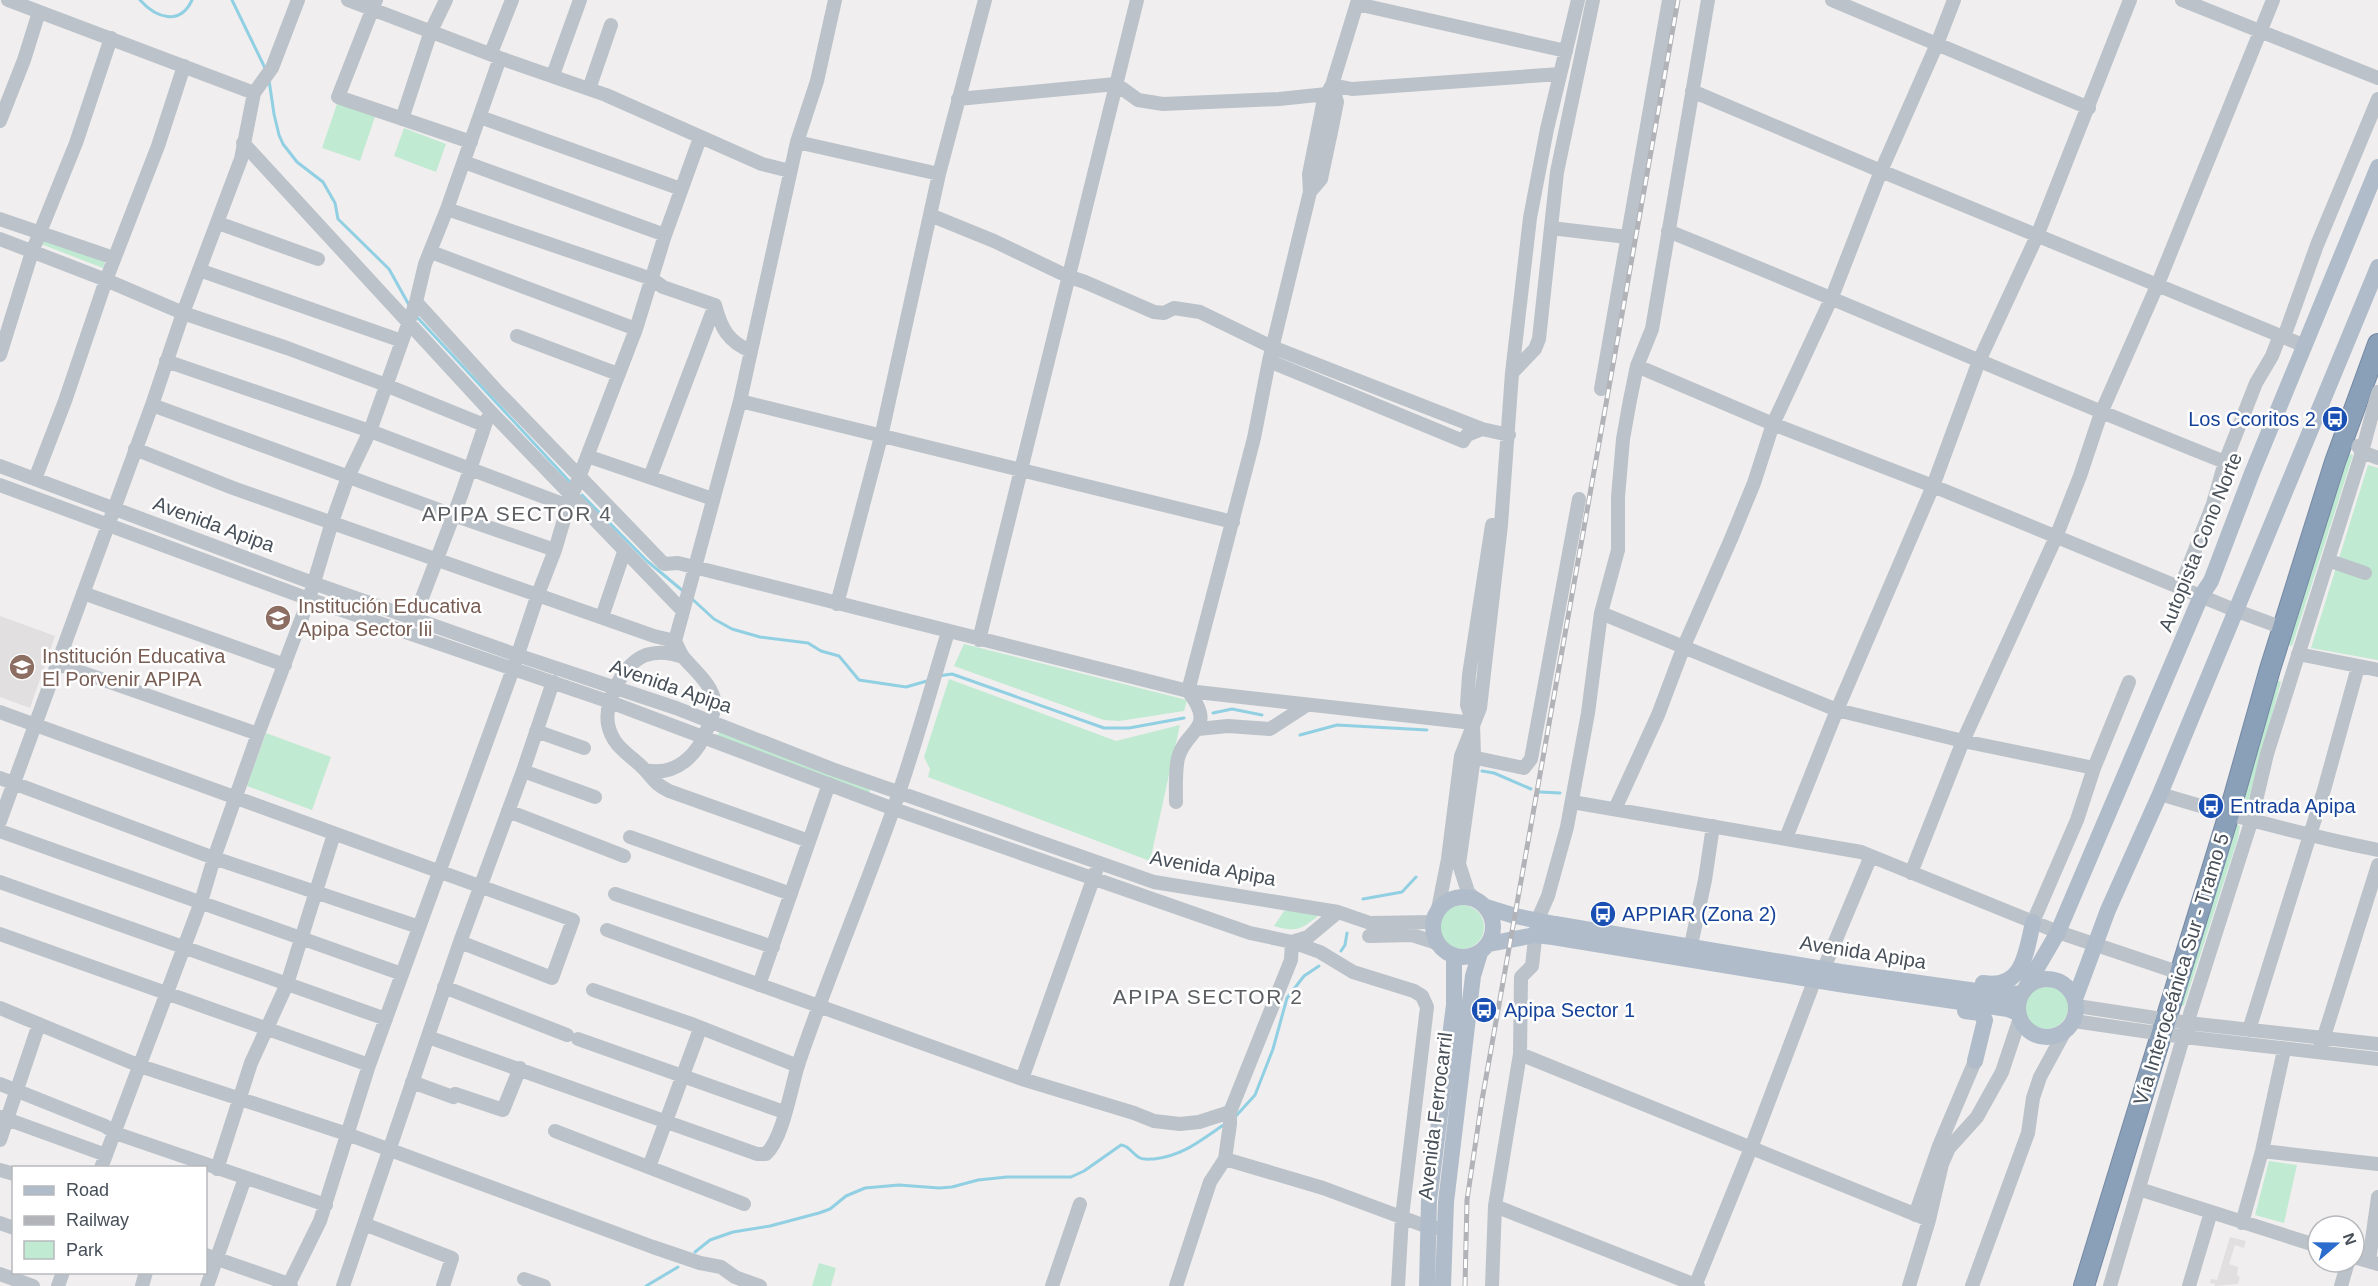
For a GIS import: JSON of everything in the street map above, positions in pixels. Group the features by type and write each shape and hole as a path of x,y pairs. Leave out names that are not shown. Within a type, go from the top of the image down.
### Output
{"highway":[{"name":"Vía Interoceánica Sur - Tramo 5","path":"2084,1286 2229,814 2272,660 2343,440 2378,344"}],"main road":[{"name":"Autopista Cono Norte","path":"2024,990 2058,932 2201,596 2211,581 2252,473 2378,167"},
{"path":"2073,1014 2067,986 2054,979 2039,979 2024,990 2019,1016 2027,1030 2039,1036 2053,1037 2073,1014 2095,945 2237,611 2378,267"},
{"path":"1455,898 1480,903 1493,925 1484,948 1467,958 1454,956 1442,949 1437,943 1436,916 1455,898"},
{"name":"Avenida Apipa","path":"1480,903 1536,928 1849,979 2008,1009 2019,1016"},
{"path":"1975,1061 1985,1024 1980,1014 1858,993 1849,979 1891,971 1999,985 2016,975 2033,922"},
{"name":"Avenida Apipa","path":"1484,948 1536,928 1691,945 1820,974"},
{"name":"Avenida Ferrocarril","path":"1427,1286 1473,975 1484,948"},
{"name":"Avenida Ferrocarril","path":"1443,1286 1436,1228 1429,1201 1454,1005 1454,956"},
{"name":"Avenida Apipa","path":"1849,979 2005,995 2024,990"}],"street":[{"path":"8,0 254,93"},
{"path":"0,821 152,405 183,313 241,159 254,93 272,68 298,0"},
{"path":"348,0 374,4 431,31 589,89 762,164 790,171"},
{"path":"402,119 431,31 446,0"},
{"path":"4,1118 104,1161 201,902 214,858 258,734 309,599 348,477 370,431 416,302 425,264 480,117 512,0"},
{"path":"553,75 580,0"},
{"path":"645,770 665,771 679,766 694,755 704,737 715,705 707,686 683,657 675,641 740,400 790,171 817,81 835,0"},
{"path":"837,604 881,437 939,174 985,0"},
{"path":"979,640 1022,470 1067,276 1137,0"},
{"path":"1436,916 1473,723 1480,708 1501,525 1512,373 1530,218 1578,0"},
{"path":"1512,373 1535,349 1539,339 1557,172 1593,0"},
{"path":"1601,389 1668,0"},
{"path":"1492,1286 1495,1206 1520,1054 1523,1003 1521,977 1532,966 1536,928 1551,886 1572,802 1588,712 1601,613 1618,550 1618,497 1623,438 1637,366 1652,329 1708,0"},
{"path":"1832,0 2089,108"},
{"path":"1615,809 1658,715 1684,646 1750,493 1773,424 1832,297 1881,171 1954,0"},
{"path":"1786,838 1837,710 1933,486 1979,361 2037,236 2130,0"},
{"path":"2182,0 2378,78"},
{"path":"1911,873 1963,741 2056,537 2101,413 2157,286 2273,0"},
{"path":"1188,691 1254,438 1272,347 1310,192 1321,178 1336,102 1330,90 1358,2 1566,51"},
{"path":"374,4 338,97 471,142"},
{"path":"0,121 24,60 39,12"},
{"path":"589,89 611,25"},
{"path":"0,355 32,252 76,143 111,38"},
{"path":"36,479 114,258 158,146 184,66"},
{"path":"958,99 1116,84 1138,100 1163,104 1279,99 1330,90 1560,74"},
{"path":"1692,91 2305,346"},
{"path":"2180,588 2213,504 2225,462 2256,382 2282,336 2378,99"},
{"path":"480,117 681,189"},
{"path":"211,1257 290,1285 320,1221 369,1065 513,669 570,501 636,329 665,236 700,138"},
{"path":"797,142 939,174"},
{"path":"243,143 570,501 682,610"},
{"path":"464,162 665,236"},
{"path":"447,209 652,279 663,287 715,305"},
{"path":"930,215 1154,312 1164,313 1174,308 1200,312 1272,347 1482,429 1509,435"},
{"path":"0,219 114,258"},
{"path":"218,223 318,259"},
{"path":"1551,228 1627,237"},
{"path":"1668,231 1832,297 2101,413 2225,462"},
{"path":"0,239 183,313 287,348 484,425"},
{"path":"431,252 636,329"},
{"path":"199,270 402,341"},
{"path":"416,302 496,390 664,564 678,563 777,586 837,604 1188,691 1473,723"},
{"path":"715,305 726,334 737,344 751,351"},
{"path":"650,477 715,305"},
{"path":"517,336 618,374"},
{"path":"166,361 370,431 469,469 570,501"},
{"path":"1269,362 1463,441 1467,435 1482,429"},
{"path":"1637,366 1773,424 1933,486 2283,628"},
{"path":"2110,1286 2188,1023 2251,822 2267,754 2362,452 2378,392"},
{"path":"740,400 881,437 1233,522"},
{"path":"152,405 555,550"},
{"path":"414,619 490,411"},
{"path":"2343,440 2357,444 2362,452 2378,458"},
{"path":"135,449 233,488 654,636 675,641"},
{"path":"587,456 712,499"},
{"name":"Avenida Apipa","path":"0,466 314,583 710,721 832,769 1154,882 1338,912 1370,930 1412,935 1437,943"},
{"name":"Avenida Apipa","path":"0,485 309,599 610,702 894,809 1250,933 1292,942 1320,952 1353,972 1414,991 1422,996 1427,1007 1402,1217"},
{"path":"1467,757 1524,768 1532,759 1579,500"},
{"path":"2213,504 2237,514"},
{"path":"602,617 624,552"},
{"path":"2336,563 2366,573"},
{"path":"83,593 285,665"},
{"path":"1601,613 1837,710 1963,741 2094,768"},
{"path":"428,1036 757,1154 766,1154 772,1149 778,1134 798,1066 894,809 919,734 948,632"},
{"path":"683,657 658,653 646,655 630,664 615,688 610,702 608,723 616,744 645,770 654,783 669,791 809,841"},
{"path":"2272,660 2296,660 2378,670"},
{"path":"58,664 258,734"},
{"path":"2249,1030 2325,790 2358,666"},
{"path":"343,1286 444,987 553,682"},
{"path":"2033,922 2077,820 2094,768 2129,682"},
{"path":"1176,802 1178,758 1201,722 1196,701 1188,691"},
{"path":"1198,729 1228,726 1270,729 1307,705"},
{"path":"0,712 573,920 552,978 460,942"},
{"path":"536,731 584,748"},
{"path":"1467,757 1459,864 1468,892 1480,903"},
{"path":"523,771 595,797"},
{"path":"0,778 214,858 419,927"},
{"path":"759,985 829,784"},
{"path":"2160,794 2309,837 2378,850"},
{"path":"1572,802 1861,852 2058,932 2180,972"},
{"path":"507,811 624,856"},
{"path":"1691,945 1705,880 1713,826"},
{"path":"0,831 402,974"},
{"path":"217,1169 251,1063 287,984 334,834"},
{"path":"630,837 792,894"},
{"path":"1495,1206 1696,1286 1820,974 1871,856"},
{"path":"1022,1079 1098,863"},
{"path":"2320,1053 2378,865"},
{"path":"0,882 386,1019"},
{"path":"615,894 773,947"},
{"path":"1176,1286 1210,1182 1225,1159 1230,1112 1292,960 1292,942 1308,937 1338,912"},
{"name":"Avenida Apipa","path":"1370,930 1436,916"},
{"path":"607,930 1022,1079 1154,1121 1180,1124 1199,1122 1230,1112"},
{"path":"0,934 369,1065"},
{"path":"444,987 573,1037 784,1112"},
{"path":"593,990 798,1066"},
{"path":"0,1008 140,1066 346,1134 539,1203 653,1247 721,1268 729,1282 760,1286"},
{"path":"1972,1286 2028,1133 2033,1098 2040,1077 2073,1014 2164,1026 2188,1023 2378,1044"},
{"path":"1909,1286 1929,1220 1942,1164 1949,1148 1977,1117 1998,1080 2012,1047 2019,1016"},
{"path":"0,1140 4,1118 18,1091 39,1024"},
{"path":"2164,1026 2184,1037 2378,1059"},
{"path":"649,1167 700,1029"},
{"path":"2242,1223 2262,1151 2284,1050"},
{"path":"1520,1054 1929,1220"},
{"path":"1915,1215 1975,1061"},
{"path":"412,1083 503,1110 520,1068"},
{"path":"0,1084 105,1126 115,1133 183,1162 202,1166"},
{"path":"555,1131 744,1204"},
{"path":"2262,1151 2378,1164"},
{"path":"1225,1159 1323,1188 1436,1228"},
{"path":"207,1167 326,1205"},
{"path":"207,1286 211,1257 245,1178"},
{"path":"2139,1189 2306,1242"},
{"path":"1052,1286 1080,1204"},
{"path":"2373,1262 2378,1206"},
{"path":"2189,1286 2211,1212"},
{"path":"1398,1286 1402,1217"},
{"path":"364,1224 452,1258 442,1286"},
{"path":"1181,1286 1184,1262"},
{"path":"0,1274 33,1286"},
{"path":"524,1279 544,1286"}],"shaded area":[{"name":"Institución Educativa El Porvenir APIPA","path":"0,616 55,636 30,708 0,697"},
{"path":"2230,1237 2246,1241 2244,1248 2235,1245 2229,1264 2238,1267 2237,1276 2240,1277 2238,1284 2215,1286 2210,1283 2211,1279 2217,1280"}],"green space":[{"path":"338,101 376,114 360,161 322,148"},
{"path":"404,128 446,144 436,172 394,156"},
{"path":"43,239 105,262 103,268 41,244"},
{"path":"2346,453 2353,455 2292,646 2285,644"},
{"path":"2368,465 2378,468 2378,660 2311,648"},
{"path":"964,644 1187,700 1184,711 1119,721 1104,720 954,666"},
{"path":"949,679 1116,741 1180,725 1150,861 928,777 930,769 924,757"},
{"path":"2274,679 2281,682 2247,806 2238,807"},
{"path":"720,731 871,787 869,794 717,736"},
{"path":"266,733 331,757 312,810 247,786"},
{"path":"2233,823 2240,826 2238,838 2184,1005 2181,1007 2177,1005"},
{"path":"1462,905 1477,912 1484,927 1477,942 1462,949 1447,942 1440,927 1447,912"},
{"path":"1284,911 1324,911 1301,928 1290,929 1274,926"},
{"path":"2046,985 2062,991 2068,1007 2062,1023 2046,1029 2030,1023 2024,1007 2030,991"},
{"path":"2269,1161 2297,1165 2284,1223 2255,1215"},
{"path":"819,1263 836,1268 831,1286 812,1286"}],"waterway":[{"path":"140,0 153,11 168,16 181,14 192,0"},
{"path":"232,0 265,68"},
{"path":"269,80 274,114 283,144 297,162 323,182 335,203 338,219 389,269 409,305"},
{"path":"416,316 570,482"},
{"path":"582,495 647,561 683,591"},
{"path":"690,597 714,619 732,629 760,637 808,643 821,651 839,656 859,680 906,687 927,681"},
{"path":"938,676 952,674 1104,728 1129,728 1184,718"},
{"path":"1213,713 1232,709 1262,715"},
{"path":"1300,735 1337,725 1427,730"},
{"path":"1482,771 1494,773 1531,789"},
{"path":"1540,792 1560,793"},
{"path":"1363,899 1402,892 1416,877"},
{"path":"1341,951 1345,945 1347,933"},
{"path":"1235,1117 1255,1095 1273,1049 1287,998 1304,976 1319,966"},
{"path":"695,1252 710,1240 733,1232 770,1226 830,1209 846,1196 865,1188 899,1185 939,1188 1007,1177 1071,1177 1084,1171 1121,1145 1142,1159 1174,1155 1225,1124"},
{"path":"646,1286 678,1267"}],"railway":[{"path":"1465,1286 1467,1200 1482,1100 1678,0"}],"place":[{"name":"Los Ccoritos 2","path":"2335,419"},
{"name":"Institución Educativa Apipa Sector Iii","path":"278,618"},
{"name":"Institución Educativa El Porvenir APIPA","path":"22,667"},
{"name":"Entrada Apipa","path":"2211,806"},
{"name":"APPIAR (Zona 2)","path":"1603,914"},
{"name":"Apipa Sector 1","path":"1484,1010"}],"district":[{"name":"APIPA SECTOR 4","path":"517,513"},
{"name":"APIPA SECTOR 2","path":"1208,996"}]}
